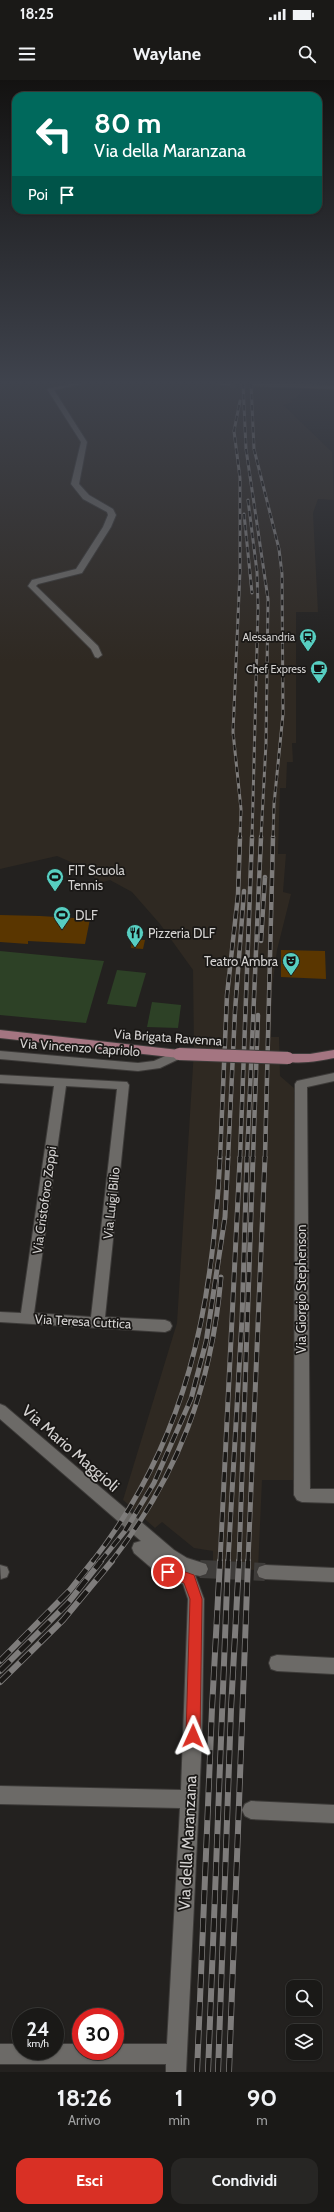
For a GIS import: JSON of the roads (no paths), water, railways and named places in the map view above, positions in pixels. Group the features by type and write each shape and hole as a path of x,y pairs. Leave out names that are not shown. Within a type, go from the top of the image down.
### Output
{"main road":[{"name":"Via Brigata Ravenna","path":"0,1034 179,1054 288,1058 310,1058 334,1054"}],"street":[{"path":"77,476 75,484 81,493 110,511 112,515 107,527 79,571 35,582 32,586 95,648 98,655"},
{"name":"Via Vincenzo Capriolo","path":"0,1055 138,1066 156,1065 179,1054"},
{"name":"Via Giorgio Stephenson","path":"334,1077 301,1084 302,1495 334,1496"},
{"path":"0,1079 61,1082"},
{"name":"Via Luigi Bilio","path":"61,1082 123,1085 98,1321"},
{"name":"Via Cristoforo Zoppi","path":"27,1317 61,1082"},
{"name":"Via Teresa Cuttica","path":"0,1316 165,1326"},
{"name":"Via Mario Maggioli","path":"0,1410 168,1555 183,1564 200,1569"},
{"name":"Via della Maranzana","path":"140,1548 168,1572 189,1579 196,1599 190,1799 176,2063"},
{"path":"265,1572 334,1575"},
{"path":"277,1663 334,1666"},
{"path":"0,1795 190,1799"},
{"path":"251,1810 334,1814"},
{"path":"0,2054 176,2063"}],"tunnel":[{"path":"200,1569 265,1572"}],"railway":[{"path":"240,476 240,571 233,732 241,809 240,838"},
{"path":"250,476 268,599 266,743 261,838"},
{"path":"261,476 279,549 282,574 283,714 274,804 273,838"},
{"path":"248,500 257,572 258,608 252,838"},
{"path":"244,514 252,593"},
{"path":"220,1158 227,995 238,895 240,837"},
{"path":"240,1158 252,837"},
{"path":"247,1158 261,837"},
{"path":"265,1158 273,837"},
{"path":"261,941 265,877"},
{"path":"228,1158 235,1011 244,891"},
{"path":"253,1158 258,1015"},
{"path":"92,1562 124,1516 151,1469 172,1420 189,1371 201,1320 210,1267 220,1157"},
{"path":"100,1562 125,1531 154,1483 191,1399 206,1342 225,1217 228,1157"},
{"path":"220,1562 240,1157"},
{"path":"228,1562 242,1319 247,1157"},
{"path":"239,1562 253,1157"},
{"path":"248,1562 265,1157"},
{"path":"111,1562 135,1529 155,1496 173,1463 188,1428 200,1392 209,1355 221,1277"},
{"path":"0,1661 70,1590 93,1561"},
{"path":"0,1671 68,1603 101,1561"},
{"path":"0,1682 63,1620 112,1561"},
{"path":"197,2072 212,1708 220,1561"},
{"path":"208,2072 228,1561"},
{"path":"218,2072 231,1709 239,1561"},
{"path":"229,2072 248,1561"}],"place":[{"name":"Alessandria","path":"308,652"},
{"name":"Chef Express","path":"319,684"},
{"name":"FIT Scuola Tennis","path":"55,892"},
{"name":"DLF","path":"62,930"},
{"name":"Pizzeria DLF","path":"135,948"},
{"name":"Teatro Ambra","path":"291,976"}]}
